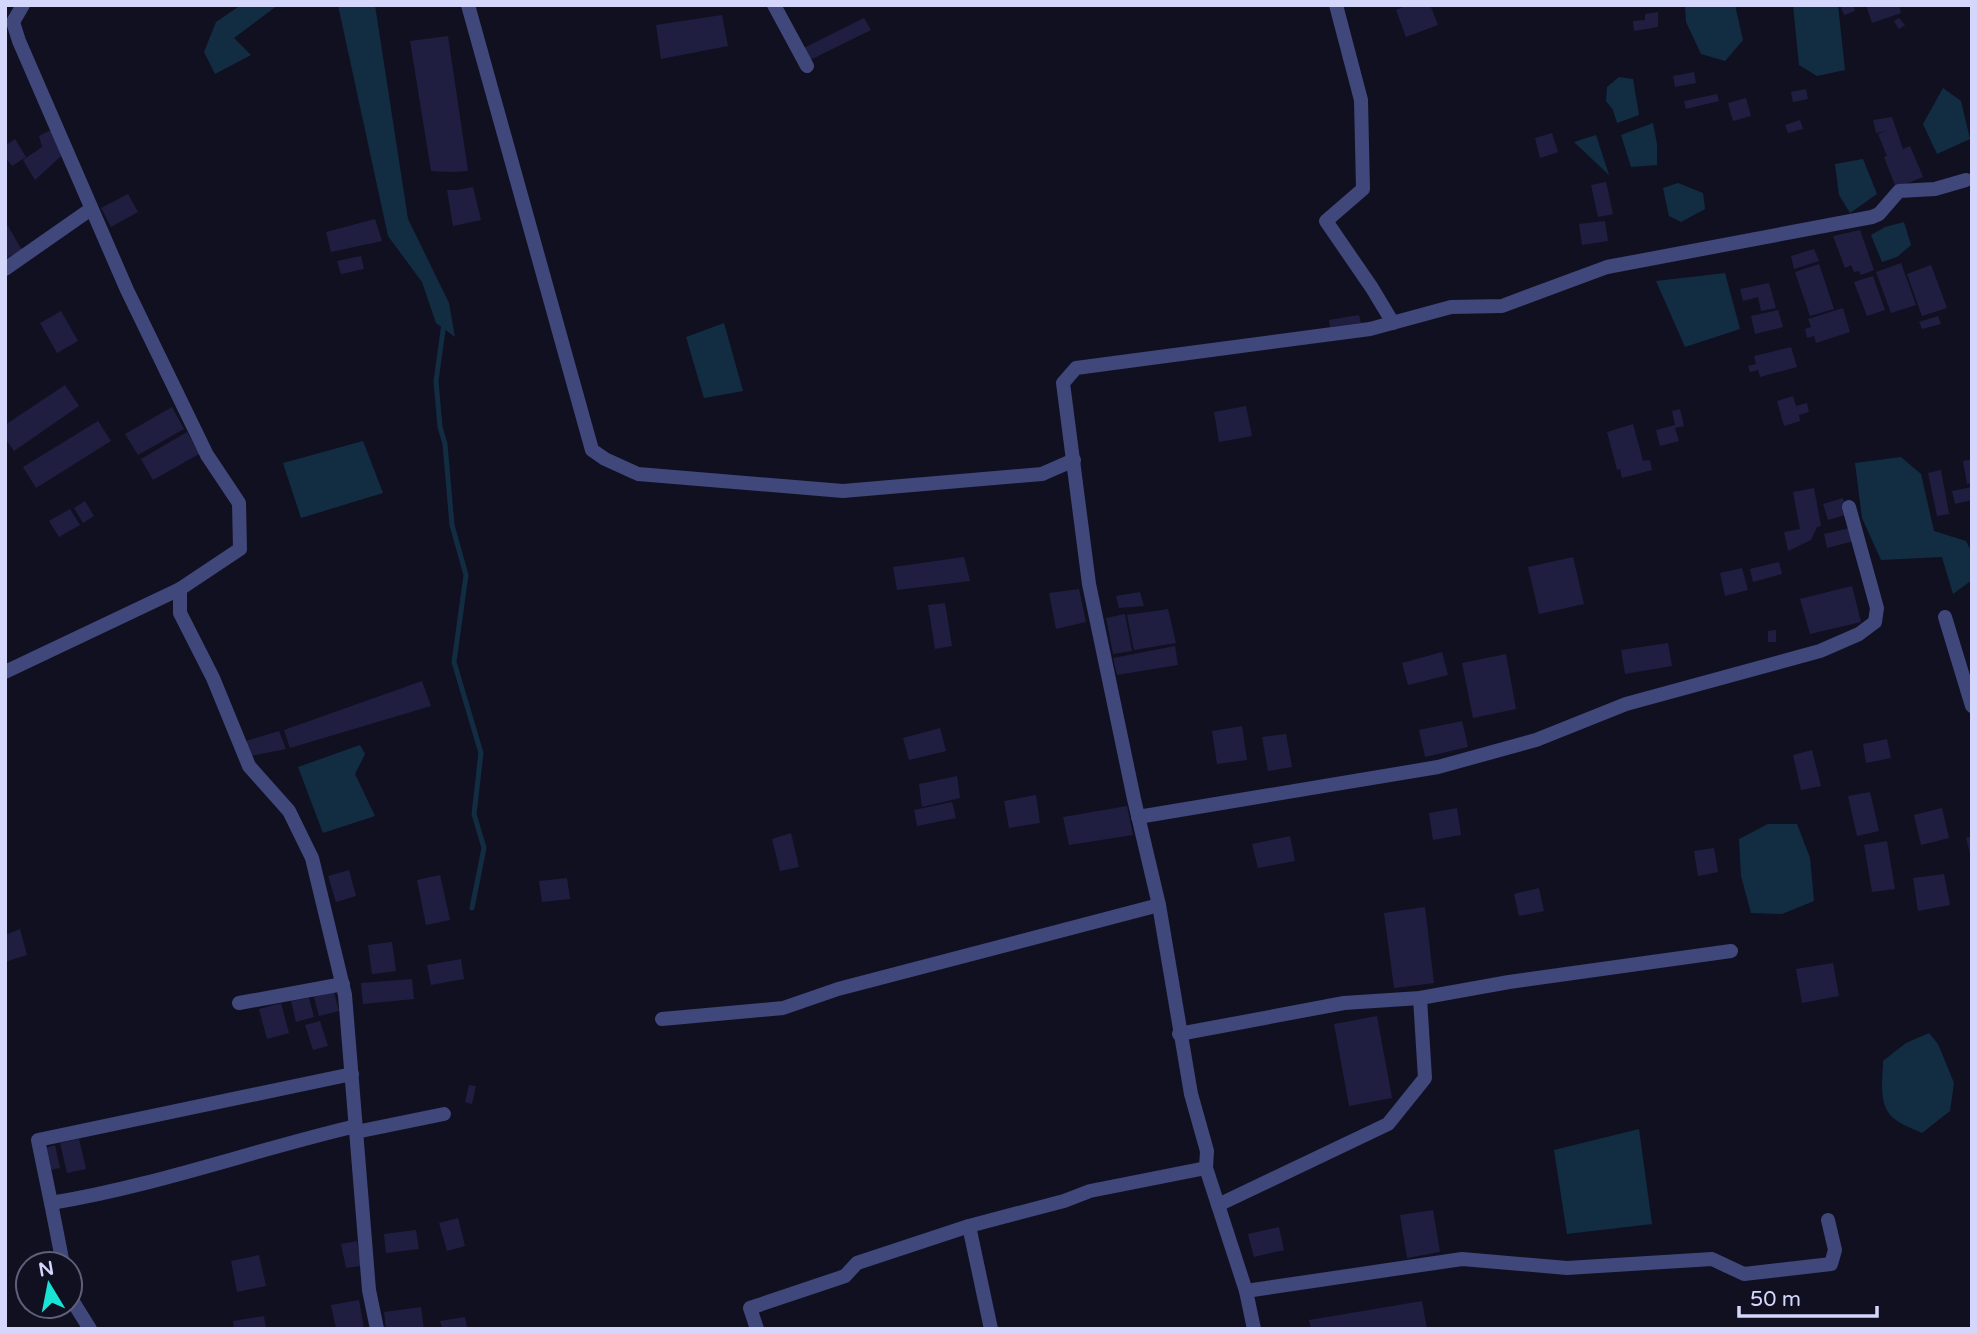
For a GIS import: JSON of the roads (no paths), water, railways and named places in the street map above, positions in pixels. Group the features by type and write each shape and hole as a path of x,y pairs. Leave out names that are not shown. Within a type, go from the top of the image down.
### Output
{"street":[{"path":"5,672 180,589 240,550 239,503 206,455 91,209 13,22 23,5"},
{"path":"468,5 592,450 638,474 843,491 1042,474 1074,460"},
{"path":"774,5 807,66"},
{"path":"1336,5 1361,100 1363,190 1326,221 1373,288 1393,323"},
{"path":"1254,1329 1246,1291 1206,1168 1207,1152 1191,1094 1159,905 1088,584 1063,383 1076,368 1370,329 1451,307 1502,306 1607,267 1872,217 1879,214 1899,191 1935,189 1966,180"},
{"path":"5,268 91,209"},
{"path":"1138,817 1438,767 1536,740 1626,704 1820,651 1859,634 1875,622 1877,608 1849,507"},
{"path":"180,589 180,613 213,678 249,766 289,811 312,858 345,995 369,1290 377,1329"},
{"path":"1945,617 1972,706"},
{"path":"662,1019 783,1008 838,989 1159,905"},
{"path":"1180,1034 1345,1003 1420,998 1509,982 1731,951"},
{"path":"239,1003 342,984"},
{"path":"1218,1205 1388,1124 1425,1078 1420,998"},
{"path":"60,1250 38,1140 352,1074"},
{"path":"51,1203 134,1187 205,1165 356,1129 444,1114"},
{"path":"757,1329 750,1308 845,1276 857,1263 969,1226 1064,1201 1090,1191 1206,1168"},
{"path":"1246,1291 1462,1259 1567,1268 1712,1258 1745,1274 1831,1264 1835,1250 1828,1220"},
{"path":"969,1226 991,1329"}],"water":[{"path":"241,5 278,5 234,38 251,55 215,74 204,52 216,22"},
{"path":"338,5 375,5 408,219 449,303 455,337 436,323 422,282 388,236"},
{"path":"1685,5 1735,5 1743,40 1725,61 1701,54 1686,22"},
{"path":"1793,5 1838,5 1845,70 1817,76 1799,65"},
{"path":"1619,77 1633,79 1639,115 1617,123 1613,110 1606,101 1607,87"},
{"path":"1943,88 1961,101 1970,139 1937,154 1923,124"},
{"path":"1653,123 1657,165 1631,167 1621,135"},
{"path":"1596,135 1609,175 1574,142"},
{"path":"1863,159 1877,194 1850,213 1839,195 1835,164"},
{"path":"1678,183 1703,193 1705,209 1681,222 1669,216 1663,188"},
{"path":"1904,222 1911,245 1897,257 1882,262 1871,235 1885,227"},
{"path":"1725,273 1740,329 1685,347 1656,281"},
{"path":"724,323 743,391 704,398 686,337"},
{"path":"363,441 383,493 301,518 283,463"},
{"path":"1901,457 1921,474 1934,531 1966,541 1972,553 1972,580 1953,594 1942,557 1881,560 1862,518 1855,463"},
{"path":"360,745 365,754 355,774 375,816 323,833 298,767"},
{"path":"1768,824 1797,824 1810,858 1814,901 1782,914 1751,913 1741,876 1739,839"},
{"path":"1929,1033 1938,1044 1954,1083 1950,1111 1922,1133 1898,1122 1888,1112 1882,1093 1883,1061 1906,1043"},
{"path":"1639,1129 1652,1224 1567,1234 1554,1150"}],"waterway":[{"path":"444,323 436,381 440,427 445,444 452,525 466,575 454,662 481,753 474,814 484,848 472,908"}]}
